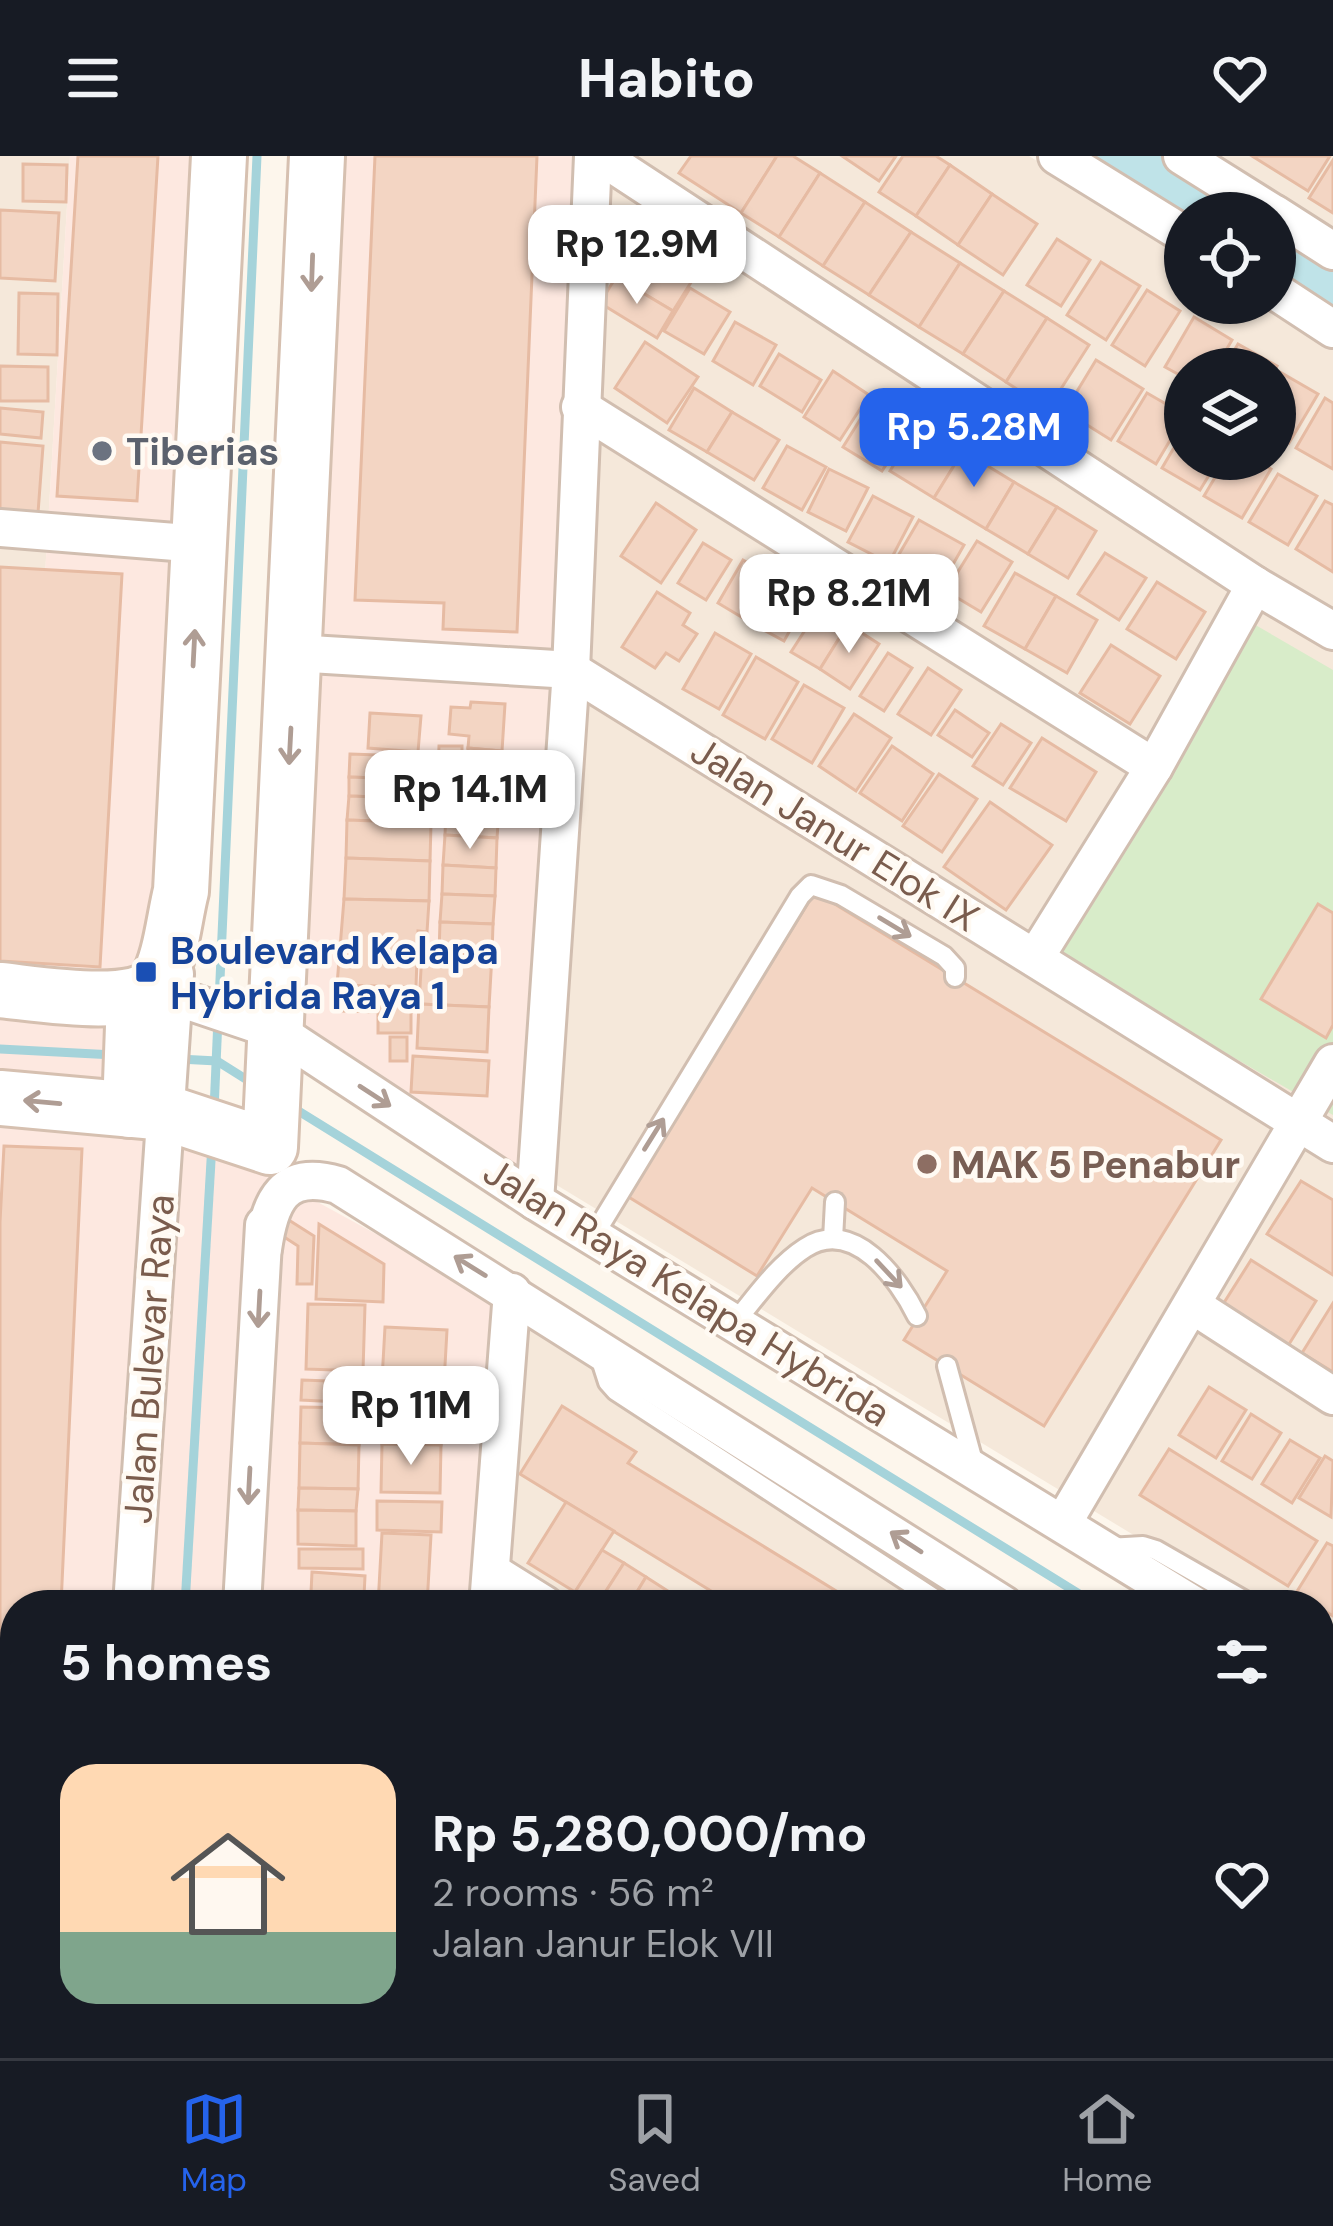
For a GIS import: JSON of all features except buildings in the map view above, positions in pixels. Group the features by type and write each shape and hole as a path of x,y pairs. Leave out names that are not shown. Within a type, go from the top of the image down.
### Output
{"main road":[{"path":"158,1056 145,994 159,976 181,891 219,156"},
{"path":"265,1138 295,652 317,156"},
{"name":"Jalan Raya Kelapa Hybrida","path":"0,990 158,1056 265,1138"},
{"name":"Jalan Raya Kelapa Hybrida","path":"0,1098 158,1056"}],"street":[{"path":"535,1201 571,670 580,407 596,156 1333,631"},
{"path":"649,188 668,156"},
{"path":"1057,156 1164,222"},
{"path":"1182,156 1239,192"},
{"path":"1296,228 1333,251"},
{"path":"1296,305 1333,329"},
{"path":"580,407 1154,767"},
{"path":"0,528 200,544"},
{"path":"1035,958 1154,767 1255,585"},
{"name":"Jalan Janur Elok IX","path":"295,652 571,670 1333,1144"},
{"name":"Jalan Raya Kelapa Hybrida","path":"158,1056 270,1036 1170,1590"},
{"name":"Jalan Bulevar Raya","path":"133,1590 158,1056"},
{"path":"1064,1523 1333,1063"},
{"path":"243,1590 265,1138"},
{"path":"263,1249 267,1219 280,1195 294,1184 320,1179 338,1185 981,1590"},
{"path":"490,1588 512,1292"},
{"path":"1192,1305 1333,1396"}],"lane":[{"path":"594,1234 811,885 842,895 944,956 955,968 955,977"},
{"path":"833,1239 835,1202"},
{"path":"735,1322 807,1246 833,1239 866,1250 901,1284 917,1316"},
{"path":"597,1345 605,1376 616,1391 921,1590"},
{"path":"947,1366 976,1470"},
{"path":"1103,1548 1156,1550 1226,1590"}],"shaded area":[{"path":"0,156 70,156 28,860 0,858"},
{"path":"70,156 209,156 157,1114 502,1303 488,1590 0,1590 0,858 28,859"},
{"path":"332,156 584,156 532,1176 282,1031"},
{"path":"598,156 1029,156 1164,241 1164,324 1296,324 1333,347 1333,1590 1224,1590 550,1181"},
{"path":"1204,156 1333,156 1333,236 1296,213 1296,192 1262,192"},
{"path":"520,1313 958,1590 505,1590"}],"green space":[{"path":"1252,623 1333,670 1333,1115 1057,955"}],"waterway":[{"path":"219,1002 257,156"},
{"path":"1111,156 1169,192"},
{"path":"1296,271 1333,294"},
{"path":"214,1110 218,1019"},
{"path":"0,1049 114,1055"},
{"path":"179,1059 217,1061 252,1083"},
{"path":"292,1107 1073,1590"},
{"path":"186,1590 212,1144"}],"place":[{"name":"Tiberias","path":"102,451"},
{"name":"Boulevard Kelapa Hybrida Raya 1","path":"146,972"},
{"name":"MAK 5 Penabur","path":"927,1164"}]}
